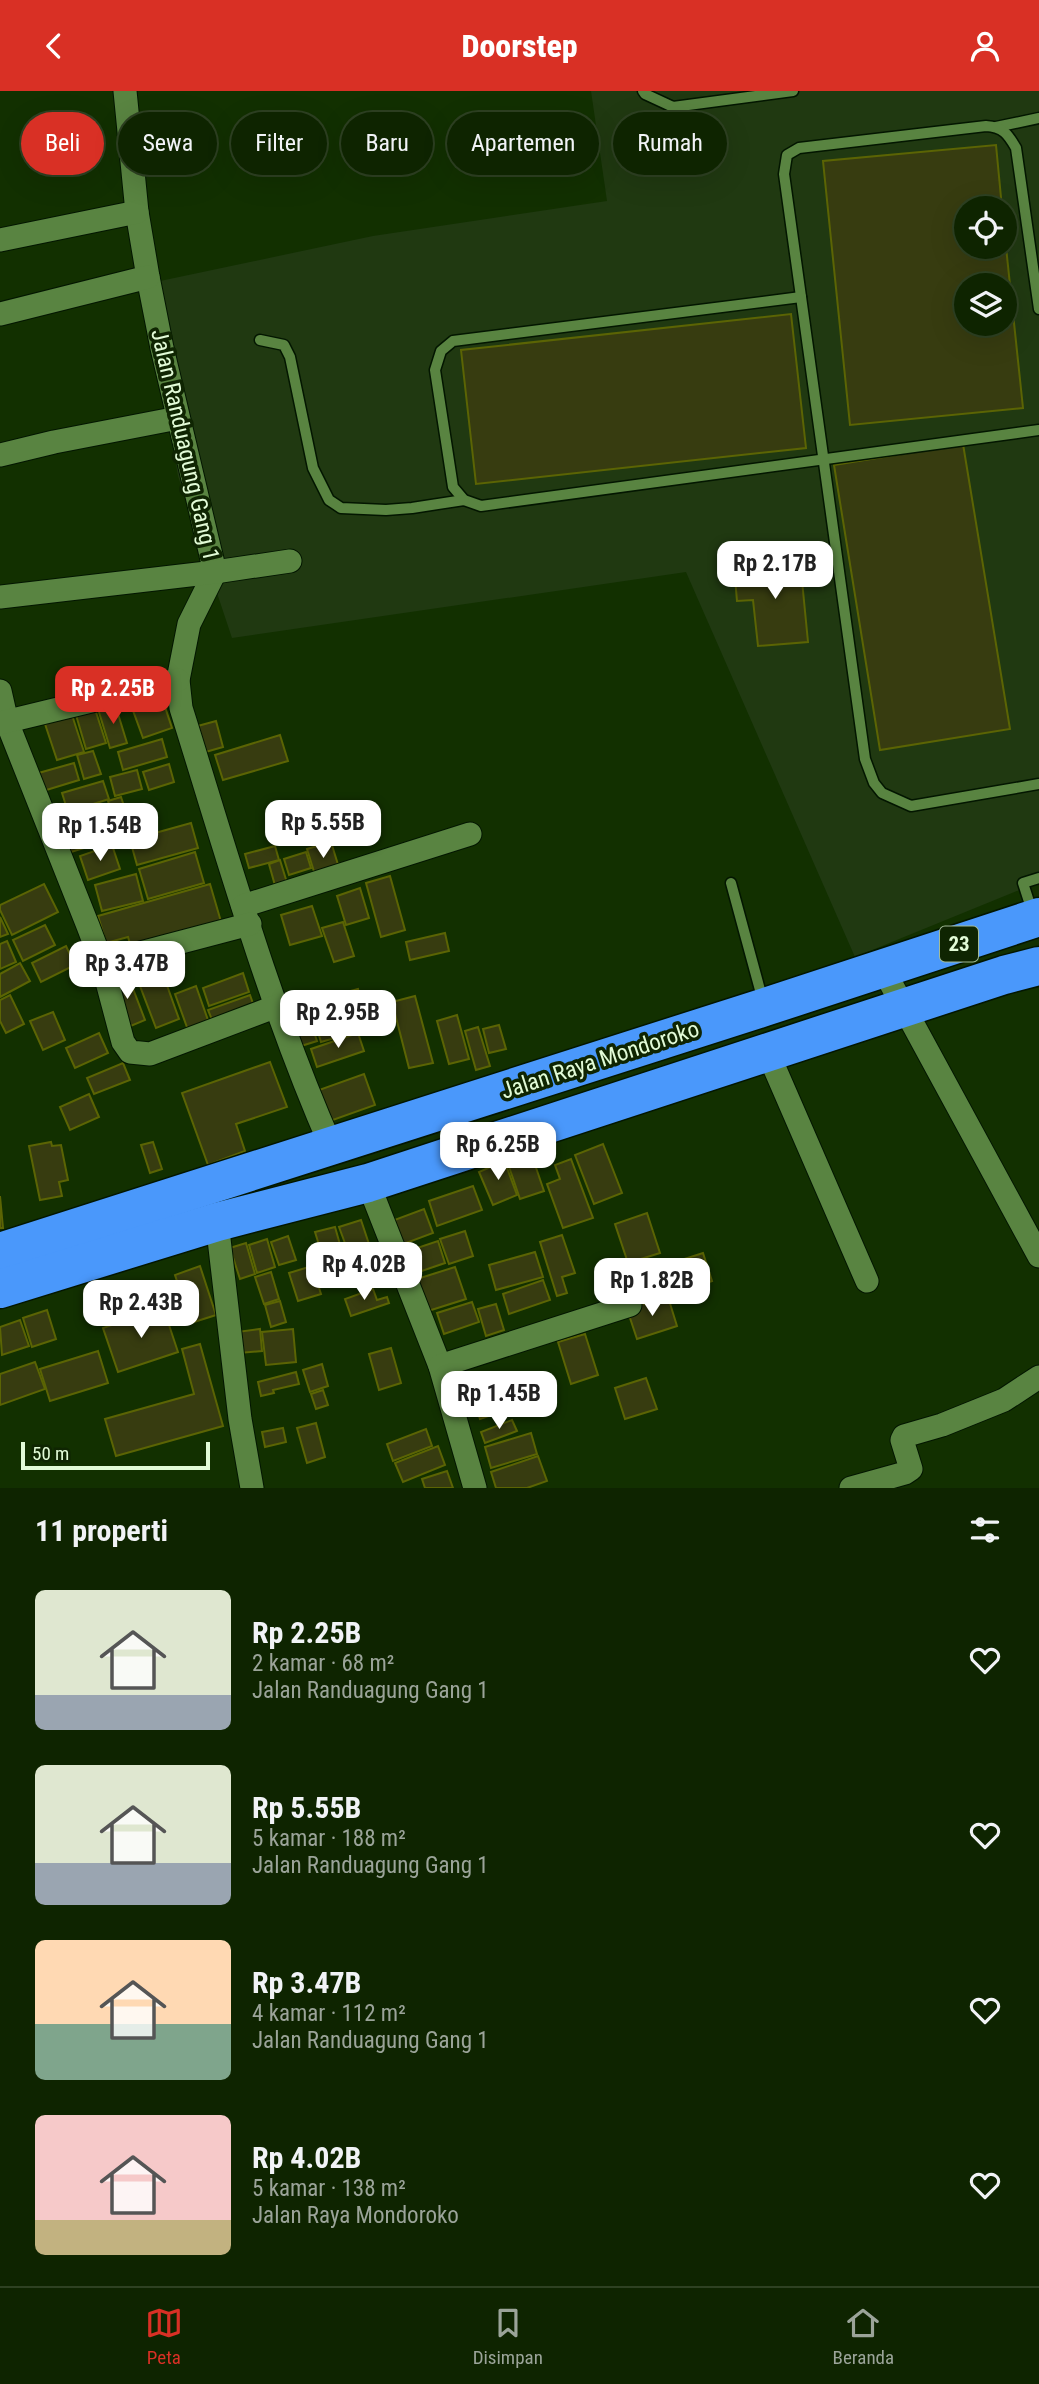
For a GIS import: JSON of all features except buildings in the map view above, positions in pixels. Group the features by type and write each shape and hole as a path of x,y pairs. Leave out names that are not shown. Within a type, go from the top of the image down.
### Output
{"highway":[{"name":"Jalan Raya Mondoroko","path":"0,1252 1037,918"},
{"name":"Jalan Raya Mondoroko","path":"0,1289 217,1222 368,1183 1004,975 1039,966"}],"street":[{"name":"Jalan Randuagung Gang 1","path":"125,91 137,212 148,277 215,572 189,624 178,680 181,708 277,1006 331,1146"},
{"path":"0,240 137,212"},
{"path":"0,314 148,277"},
{"path":"0,455 178,418"},
{"path":"0,597 290,561"},
{"path":"3,723 178,680"},
{"path":"0,691 3,723 102,963 123,1042 130,1052 150,1054 277,1006"},
{"path":"102,963 247,915 470,834"},
{"path":"883,969 902,1009 1039,1256"},
{"path":"768,1053 867,1281"},
{"path":"368,1183 440,1366 474,1488"},
{"path":"217,1222 240,1419 252,1488"},
{"path":"440,1366 630,1305"},
{"path":"851,1488 911,1469 902,1447 904,1436 942,1425 1004,1400 1039,1377"}],"lane":[{"path":"643,91 673,107 793,91"},
{"path":"1039,118 996,127 799,148 787,155 784,174 865,759 874,783 882,793 911,806 1039,783"},
{"path":"996,127 1007,133 1016,148 1039,309"},
{"path":"464,500 453,487 435,370 441,351 453,341 801,297"},
{"path":"260,340 284,345 290,357 313,468 329,500 341,508 386,510 464,500 481,506 1039,430"},
{"path":"1037,918 1023,883 1039,878"},
{"path":"731,883 765,1007"}],"shaded area":[{"path":"591,91 1039,91 1039,882 855,957 686,572 232,638 178,476 146,284 373,236 607,201 599,146 599,112 594,112"}]}
